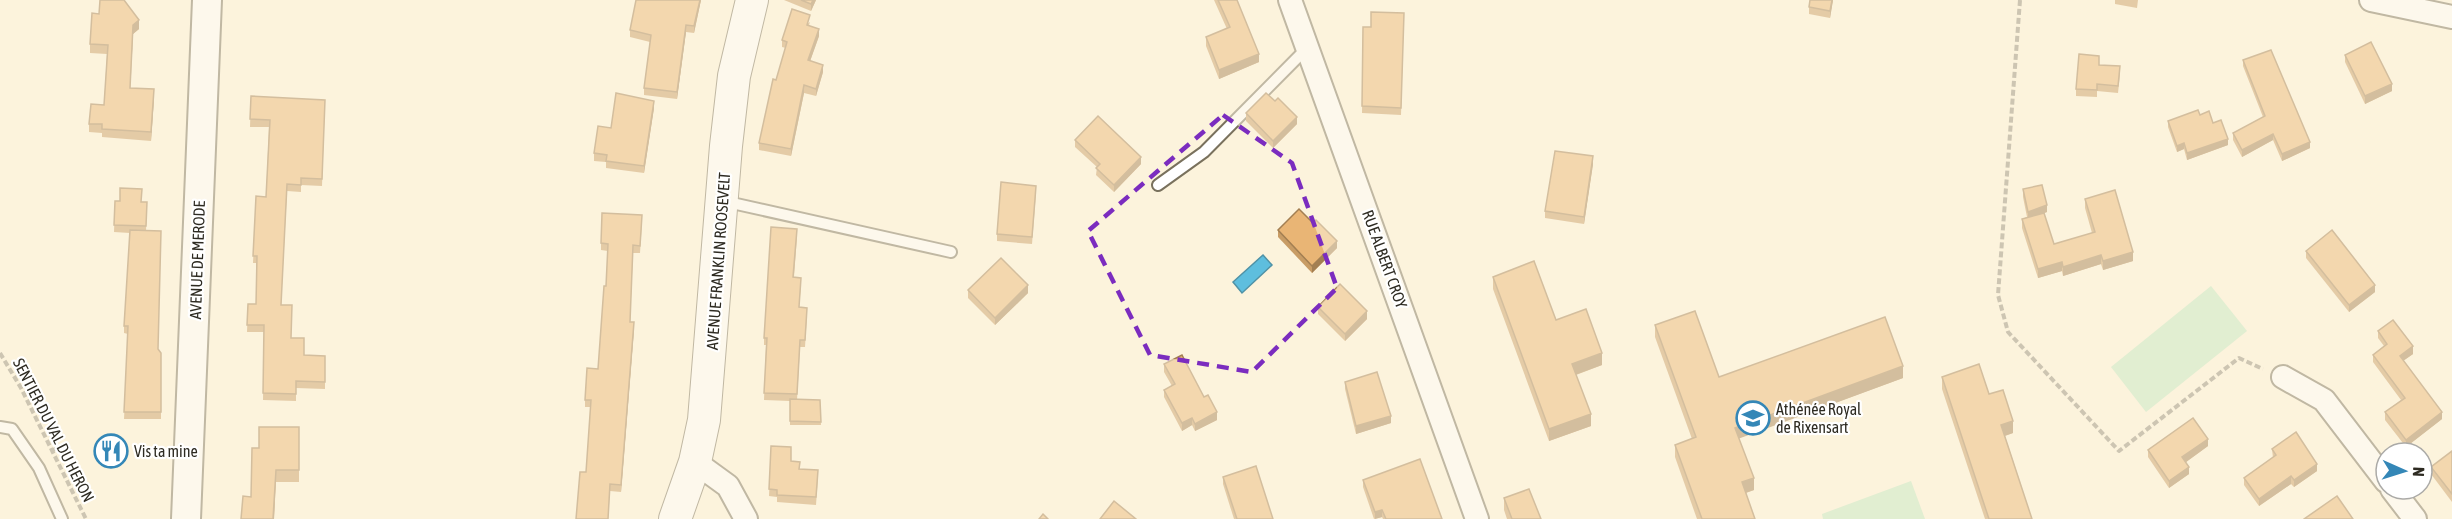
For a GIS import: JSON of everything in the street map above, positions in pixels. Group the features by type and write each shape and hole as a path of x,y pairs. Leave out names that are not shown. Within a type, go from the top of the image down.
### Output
{"main road":[{"name":"AVENUE FRANKLIN ROOSEVELT","path":"675,519 695,462 704,420 734,76 752,0"}],"street":[{"name":"AVENUE DE MERODE","path":"186,519 207,0"},
{"name":"RUE ALBERT CROY","path":"1290,0 1477,519"},
{"path":"2371,0 2452,17"},
{"path":"2283,377 2324,400 2374,465"},
{"path":"695,462 728,486 746,519"},
{"path":"2401,501 2415,519"}],"lane":[{"path":"1158,184 1204,152 1308,47"},
{"path":"722,200 951,252"},
{"path":"0,427 12,429 39,468 62,519"}],"path":[{"path":"2020,0 1998,295 2008,332 2119,451 2239,358 2283,377"},
{"name":"SENTIER DU VAL DU HERON","path":"0,353 53,450 86,519"},
{"path":"53,450 67,444"}],"highlighted area":[{"path":"1223,115 1292,163 1337,288 1252,372 1150,355 1088,231"}],"green space":[{"path":"2211,286 2247,331 2146,412 2111,367"},
{"path":"1911,481 1925,519 1823,519 1822,514"}],"water":[{"path":"1263,255 1272,265 1242,293 1233,282"}],"building":[{"path":"100,0 124,0 139,20 133,25 130,88 154,89 151,132 102,129 102,124 89,124 91,104 104,105 108,45 90,44 92,13 99,14"},
{"path":"636,0 700,0 694,26 686,25 677,92 644,88 651,35 630,30"},
{"path":"801,0 813,0 811,4"},
{"path":"1218,0 1237,0 1259,54 1219,70 1206,37 1230,27"},
{"path":"1810,0 1832,0 1830,11 1809,7"},
{"path":"792,9 810,15 807,25 819,29 808,60 823,65 816,89 804,85 791,149 759,143 773,79 776,80 787,42 782,40"},
{"path":"1371,12 1404,13 1401,108 1362,106 1363,27 1371,27"},
{"path":"2371,42 2392,84 2365,96 2345,55"},
{"path":"2271,50 2310,142 2282,154 2273,134 2242,150 2233,133 2265,116 2243,60"},
{"path":"2079,54 2099,56 2099,65 2120,66 2118,86 2097,84 2097,90 2076,89"},
{"path":"616,93 654,101 644,166 606,161 607,155 594,153 598,126 611,128"},
{"path":"1266,93 1275,101 1278,98 1297,117 1273,141 1246,113"},
{"path":"251,96 325,100 322,179 301,178 301,185 287,184 281,305 292,305 291,338 304,338 304,355 325,356 325,382 296,381 296,394 263,393 264,325 247,325 248,304 256,304 257,256 253,256 256,196 266,197 270,120 250,119"},
{"path":"2198,110 2200,115 2209,111 2213,123 2221,120 2228,139 2187,153 2184,143 2177,146 2168,121"},
{"path":"1098,116 1141,157 1114,185 1096,168 1100,164 1075,140"},
{"path":"1555,151 1593,156 1584,217 1545,211"},
{"path":"1001,182 1036,186 1032,237 997,234"},
{"path":"2042,185 2047,205 2028,212 2023,189"},
{"path":"120,188 142,189 141,202 147,202 146,226 114,225 115,201 120,201"},
{"path":"2115,190 2133,252 2103,261 2101,255 2063,267 2062,262 2038,269 2022,219 2044,213 2054,244 2095,232 2085,199"},
{"path":"1299,209 1313,223 1316,220 1337,241 1312,266 1278,230"},
{"path":"602,213 642,215 640,246 633,245 630,322 634,322 621,485 610,484 608,519 576,519 580,472 586,472 591,400 585,400 587,368 598,369 604,286 606,286 608,244 601,243"},
{"path":"771,227 797,229 793,277 801,278 799,307 807,308 805,340 800,340 797,394 764,393 767,338 764,338"},
{"path":"130,230 161,231 158,349 161,353 161,412 124,412 128,326 124,326"},
{"path":"2332,230 2375,285 2349,305 2306,251"},
{"path":"1001,258 1028,285 995,318 968,290"},
{"path":"1534,261 1556,320 1586,309 1602,353 1572,364 1591,414 1549,429 1493,277"},
{"path":"1340,284 1367,311 1345,334 1318,307"},
{"path":"1695,311 1719,377 1885,317 1903,366 1735,428 1754,478 1742,482 1755,519 1702,519 1675,445 1696,437 1655,325"},
{"path":"2393,320 2413,346 2400,356 2442,412 2406,440 2385,412 2405,398 2373,355 2387,344 2378,331"},
{"path":"1182,355 1204,397 1208,395 1217,412 1195,424 1192,418 1182,423 1164,390 1175,384 1164,364"},
{"path":"1979,364 1989,394 2003,390 2013,421 2001,425 2032,519 1989,519 1942,377"},
{"path":"1377,372 1391,416 1356,426 1345,382"},
{"path":"790,399 820,400 821,422 790,421"},
{"path":"2193,418 2208,439 2182,457 2189,467 2169,481 2148,450"},
{"path":"259,427 299,427 299,470 276,470 273,519 241,519 243,496 251,497 252,448 259,448"},
{"path":"2296,432 2317,464 2294,480 2291,476 2259,499 2244,478 2276,455 2272,449"},
{"path":"771,446 791,447 791,461 800,462 799,469 818,470 816,497 777,495 777,490 769,489"},
{"path":"2452,451 2452,494 2434,471 2434,465"},
{"path":"1420,459 1442,519 1386,519 1382,510 1375,512 1363,480"},
{"path":"1256,466 1273,519 1237,519 1223,477"},
{"path":"1529,489 1541,519 1512,519 1504,498"},
{"path":"2337,496 2353,519 2304,519"},
{"path":"1114,501 1136,519 1100,519"}],"place":[{"name":"Athénée Royal de Rixensart","path":"1753,418"},
{"name":"Vis ta mine","path":"111,451"}]}
